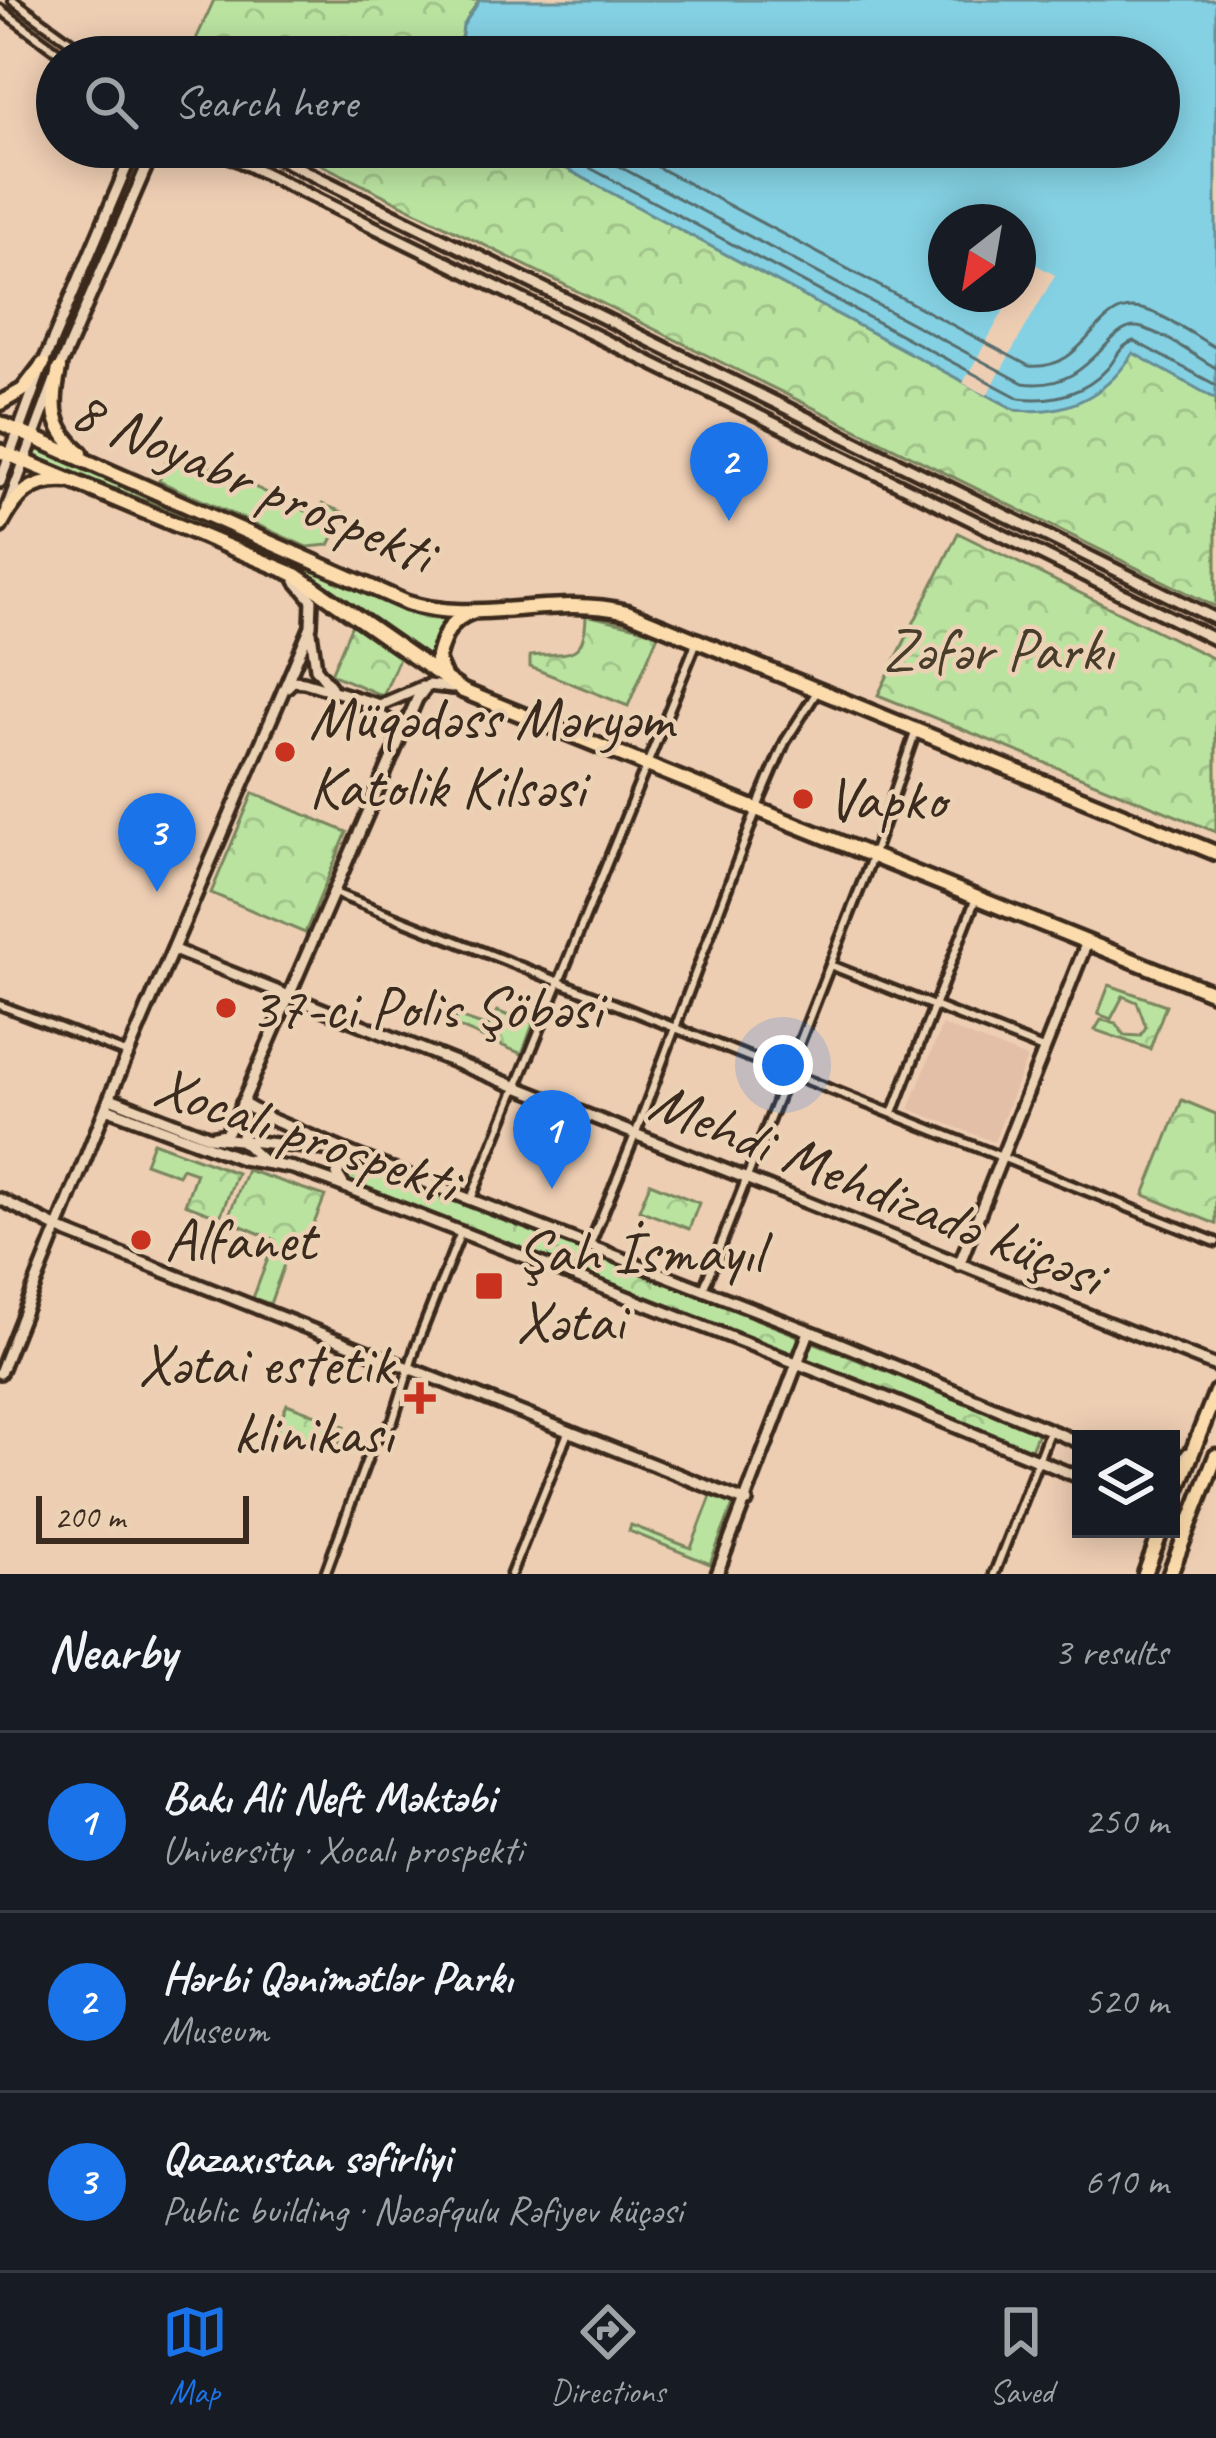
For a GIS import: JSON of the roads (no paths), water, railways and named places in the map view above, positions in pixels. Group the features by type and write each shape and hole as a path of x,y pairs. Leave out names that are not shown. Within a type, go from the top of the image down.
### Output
{"highway":[{"path":"0,403 23,390 43,364"},
{"path":"59,369 53,405 56,423 68,442 101,468"},
{"name":"8 Noyabr prospekti","path":"0,423 407,603 436,609 595,605 646,618 1216,853"},
{"name":"8 Noyabr prospekti","path":"4,453 277,566 322,590 433,674 463,691 1216,994"},
{"path":"0,526 12,504 30,487 58,481 87,486"},
{"path":"463,691 439,670 438,654 455,620 484,609"},
{"path":"1180,1487 1216,1392"},
{"path":"1170,1574 1216,1456"},
{"path":"1144,1574 1158,1538"}],"main road":[{"path":"0,482 4,453 18,430 126,168"},
{"path":"0,526 59,369 146,168"},
{"path":"254,168 1216,640"},
{"path":"299,168 1216,619"},
{"path":"277,566 309,594 314,660 320,676 393,723 395,747"},
{"path":"0,1373 128,1054 311,626"},
{"path":"280,696 298,681 380,705 428,685 463,691"},
{"path":"210,1137 230,1129 395,747 428,685"},
{"path":"958,1265 1087,942"},
{"name":"Mehdi Mehdizadə küçəsi","path":"174,950 1216,1366"},
{"name":"Xocalı prospekti","path":"108,1103 210,1137 313,1147 363,1158"},
{"name":"Xocalı prospekti","path":"108,1103 242,1159 270,1163 350,1189 1072,1474"},
{"path":"242,1103 242,1159"},
{"name":"Xocalı prospekti","path":"242,1103 363,1158 1072,1439"},
{"path":"243,1142 270,1163"},
{"path":"350,1189 338,1178 339,1165 346,1157 363,1158"},
{"path":"0,1199 57,1228 747,1502"},
{"path":"717,1574 809,1332"},
{"path":"1180,1461 1202,1427"},
{"path":"1180,1517 1190,1523"}],"street":[{"path":"13,0 63,36"},
{"path":"0,9 37,36"},
{"path":"471,1199 698,638"},
{"path":"590,1245 757,809 785,742 818,690"},
{"path":"703,1290 873,855 916,730"},
{"path":"332,892 1216,1242"},
{"path":"893,1113 977,897"},
{"path":"830,965 1043,1049"},
{"path":"0,1005 128,1054"},
{"path":"325,1574 370,1448 393,1421 460,1232"},
{"path":"511,1574 568,1430"},
{"path":"994,1574 1049,1430"}],"water":[{"path":"480,0 1216,0 1216,399 1133,353 1110,381 1084,400 1035,411 1016,410 565,168 1180,168 1180,36 462,36"}],"place":[{"name":"Hərbi Qənimətlər Parkı","path":"729,521"},
{"name":"Müqədəss Məryəm Katolik Kilsəsi","path":"285,752"},
{"name":"Vapko","path":"803,799"},
{"name":"Qazaxıstan səfirliyi","path":"157,892"},
{"name":"37-ci Polis Şöbəsi","path":"226,1008"},
{"name":"Bakı Ali Neft Məktəbi","path":"552,1189"},
{"name":"Alfanet","path":"141,1240"},
{"name":"Şah İsmayıl Xətai","path":"489,1286"},
{"name":"Xətai estetik klinikası","path":"420,1398"}],"park label":[{"name":"Zəfər Parkı","path":"998,650"}]}
